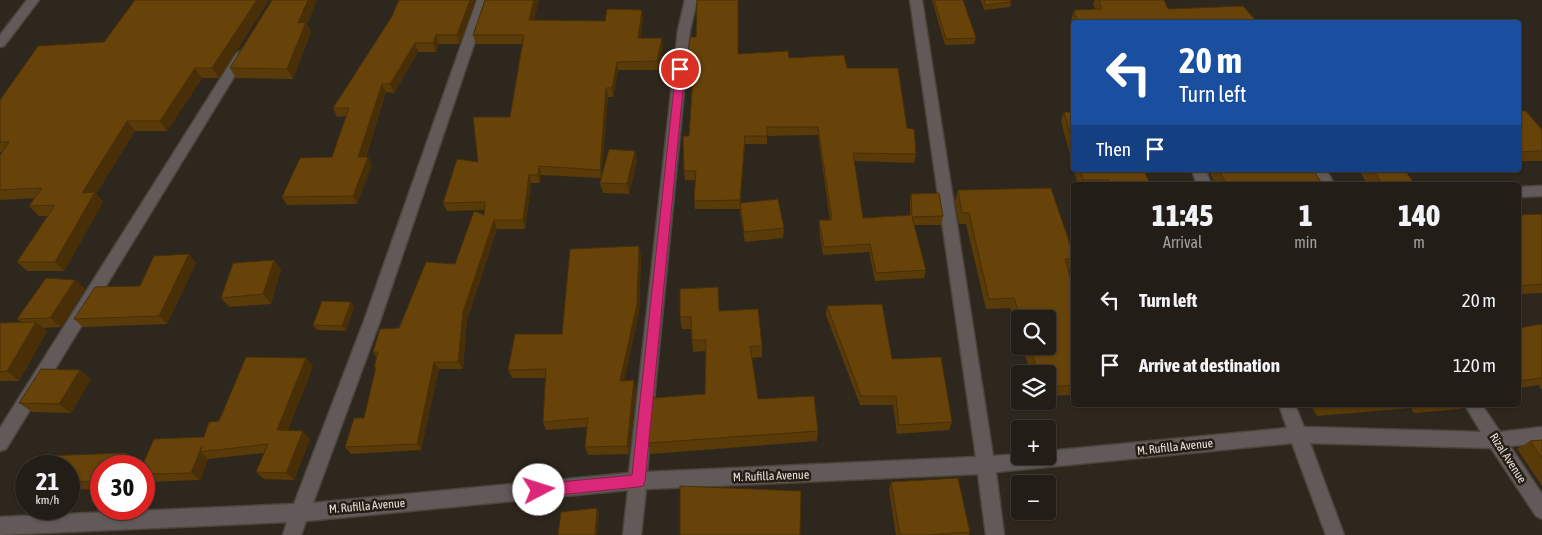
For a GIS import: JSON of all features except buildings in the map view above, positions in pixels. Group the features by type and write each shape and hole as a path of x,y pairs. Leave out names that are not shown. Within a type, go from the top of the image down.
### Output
{"street":[{"path":"2,37 33,0"},
{"path":"292,535 372,321 483,0"},
{"path":"632,535 684,30 690,0"},
{"path":"916,0 986,465 994,535"},
{"path":"0,444 250,41"},
{"path":"1521,192 1542,191"},
{"path":"1287,407 1336,535"},
{"name":"Rizal Avenue","path":"1474,407 1542,510"},
{"name":"M. Rufilla Avenue","path":"0,526 300,513 638,481 986,465 1298,435 1497,440 1542,434"}],"route":[{"path":"539,490 638,481 680,69"}]}
